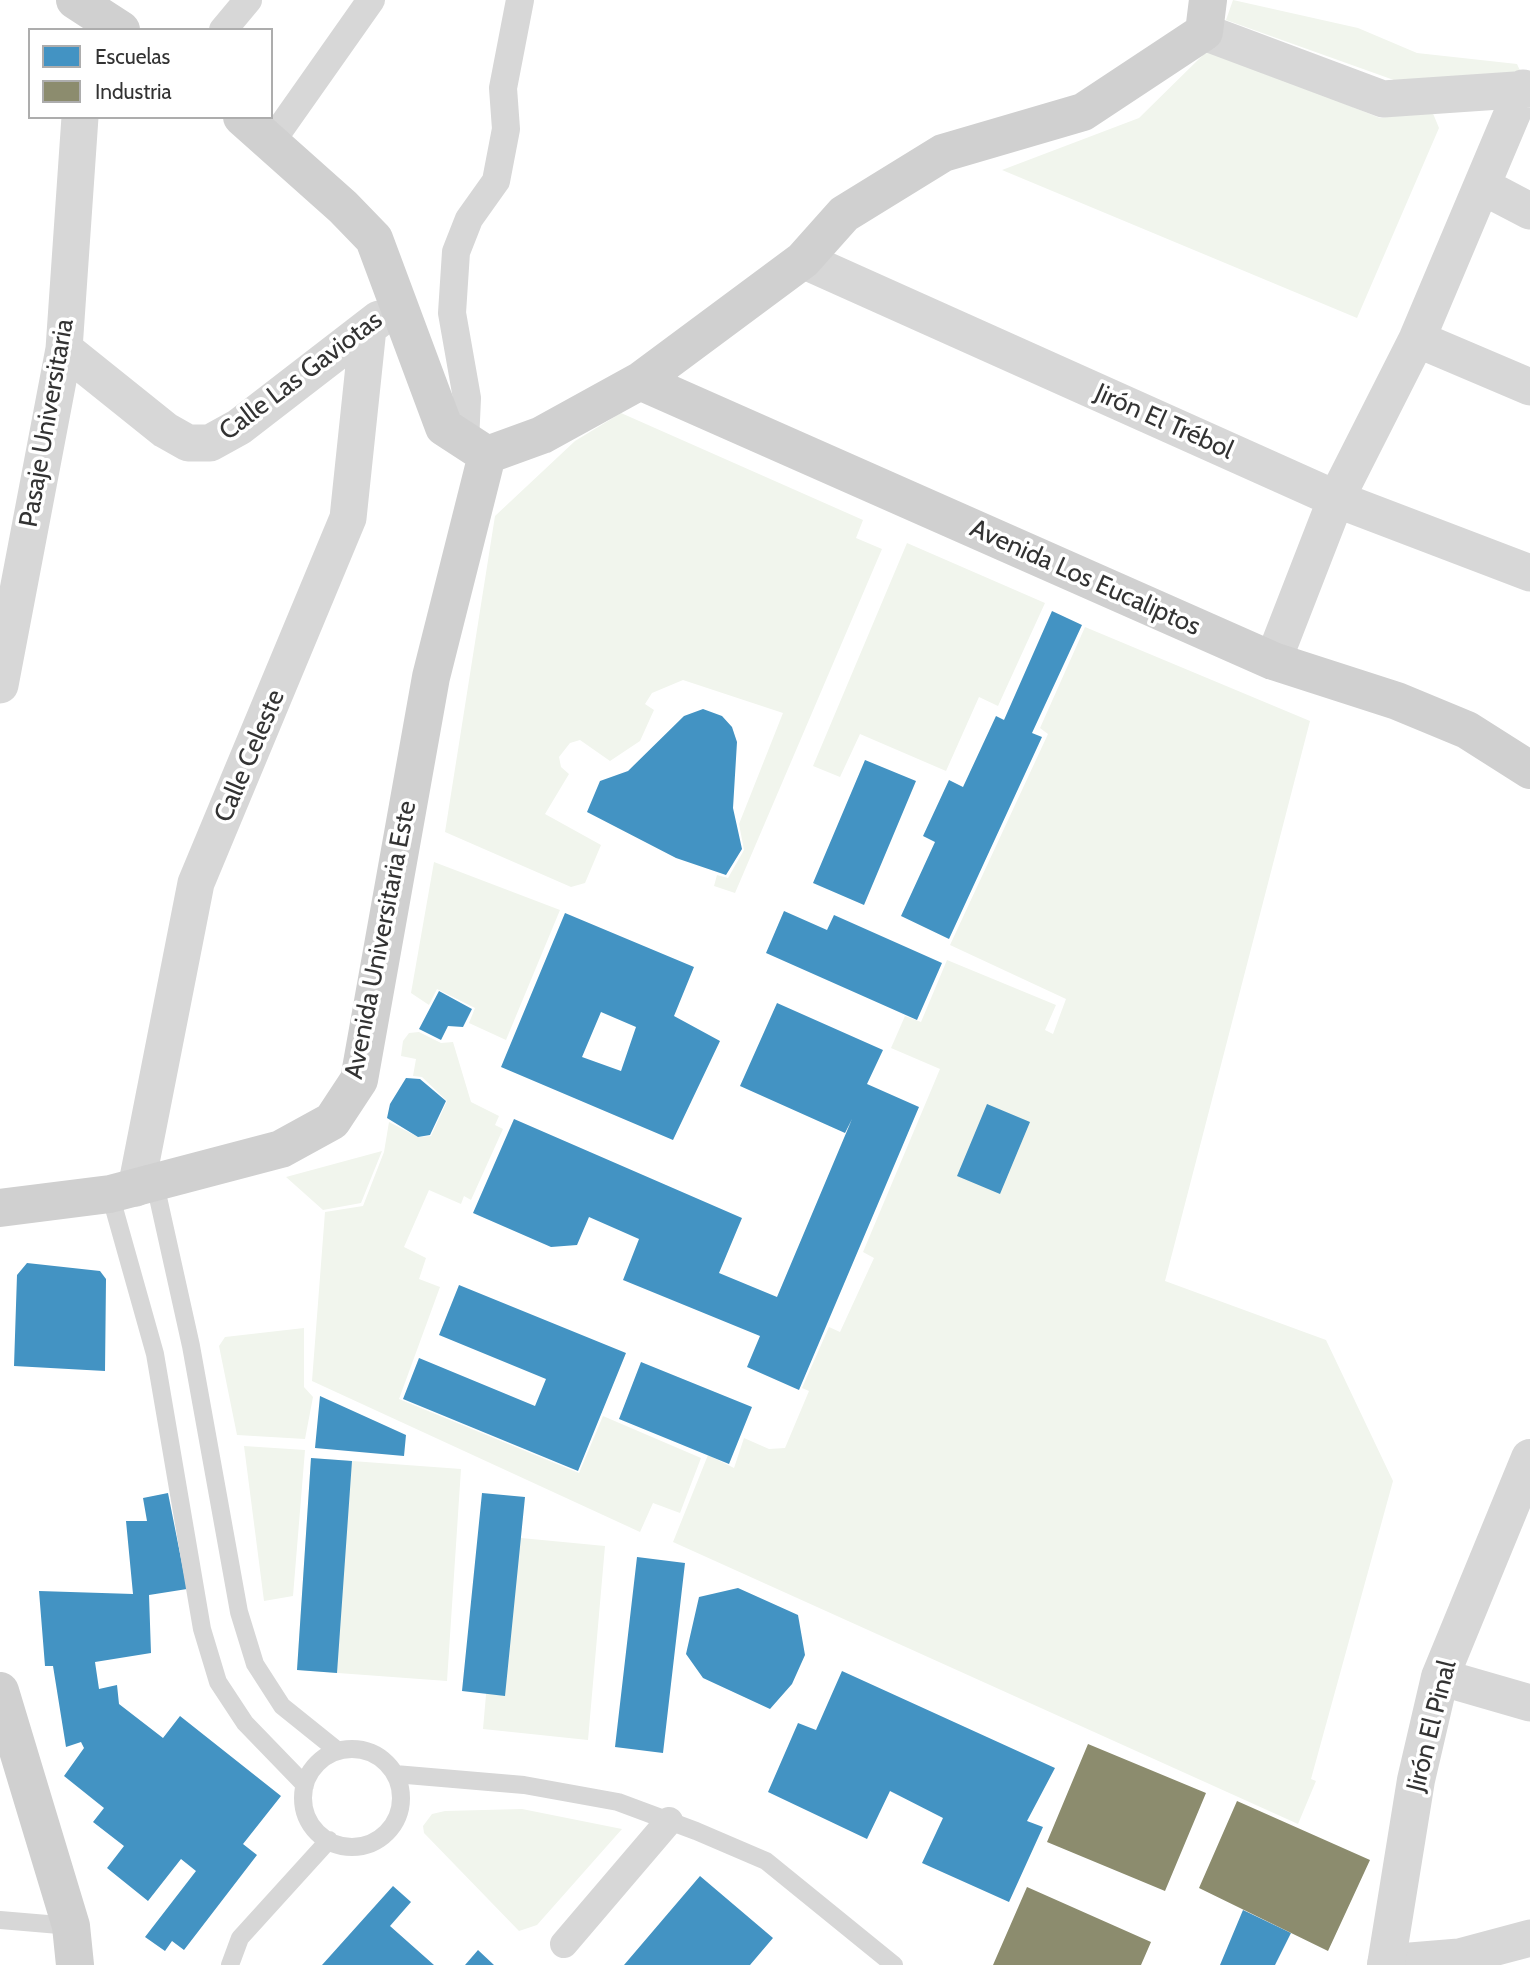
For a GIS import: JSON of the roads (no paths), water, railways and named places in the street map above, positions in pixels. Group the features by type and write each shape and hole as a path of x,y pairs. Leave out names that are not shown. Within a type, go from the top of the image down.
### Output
{"main road":[{"path":"244,119 374,239 398,302 466,441 542,435 640,381 803,260 844,214 943,153 1083,112 1206,16"},
{"name":"Avenida Los Eucaliptos","path":"640,381 1273,662 1397,701 1467,730 1530,770"},
{"name":"Avenida Universitaria Este","path":"0,1208 134,1188 281,1149 332,1121 359,1080 431,677 478,499 466,441"},
{"path":"0,1691 4,1727 71,1926 75,1965"}],"street":[{"path":"225,28 248,0"},
{"path":"271,142 371,0"},
{"path":"466,441 467,398 452,313 456,252 469,219 496,181 506,129 503,88 520,0"},
{"path":"1206,16 1383,99 1527,89 1418,339 1336,499 1273,662"},
{"name":"Pasaje Universitaria","path":"0,685 64,349 80,119"},
{"path":"1484,187 1530,211"},
{"name":"Jirón El Trébol","path":"803,260 1336,499 1530,573"},
{"name":"Calle Las Gaviotas","path":"64,349 165,430 188,443 210,443 239,427 398,302"},
{"name":"Calle Celeste","path":"134,1188 196,883 348,518 368,328"},
{"path":"1418,339 1530,387"},
{"name":"Jirón El Pinal","path":"1386,1964 1416,1780 1440,1677 1530,1458"},
{"path":"1440,1677 1530,1703"},
{"path":"564,1944 669,1821"},
{"path":"1386,1964 1459,1957 1530,1938"}],"lane":[{"path":"134,1188 191,1346 239,1612 255,1664 282,1706 338,1751"},
{"path":"134,1188 155,1354 202,1629 218,1682 245,1723 305,1785"},
{"path":"355,1749 371,1752 396,1774 401,1789 397,1819 388,1832 375,1841 360,1846 344,1846 317,1831 308,1818 303,1802 305,1785 312,1770 323,1758 338,1751 355,1749"},
{"path":"396,1774 524,1785 618,1802 669,1821 766,1861 894,1965"},
{"path":"230,1965 240,1938 329,1840"},
{"path":"0,1920 71,1926"}]}
